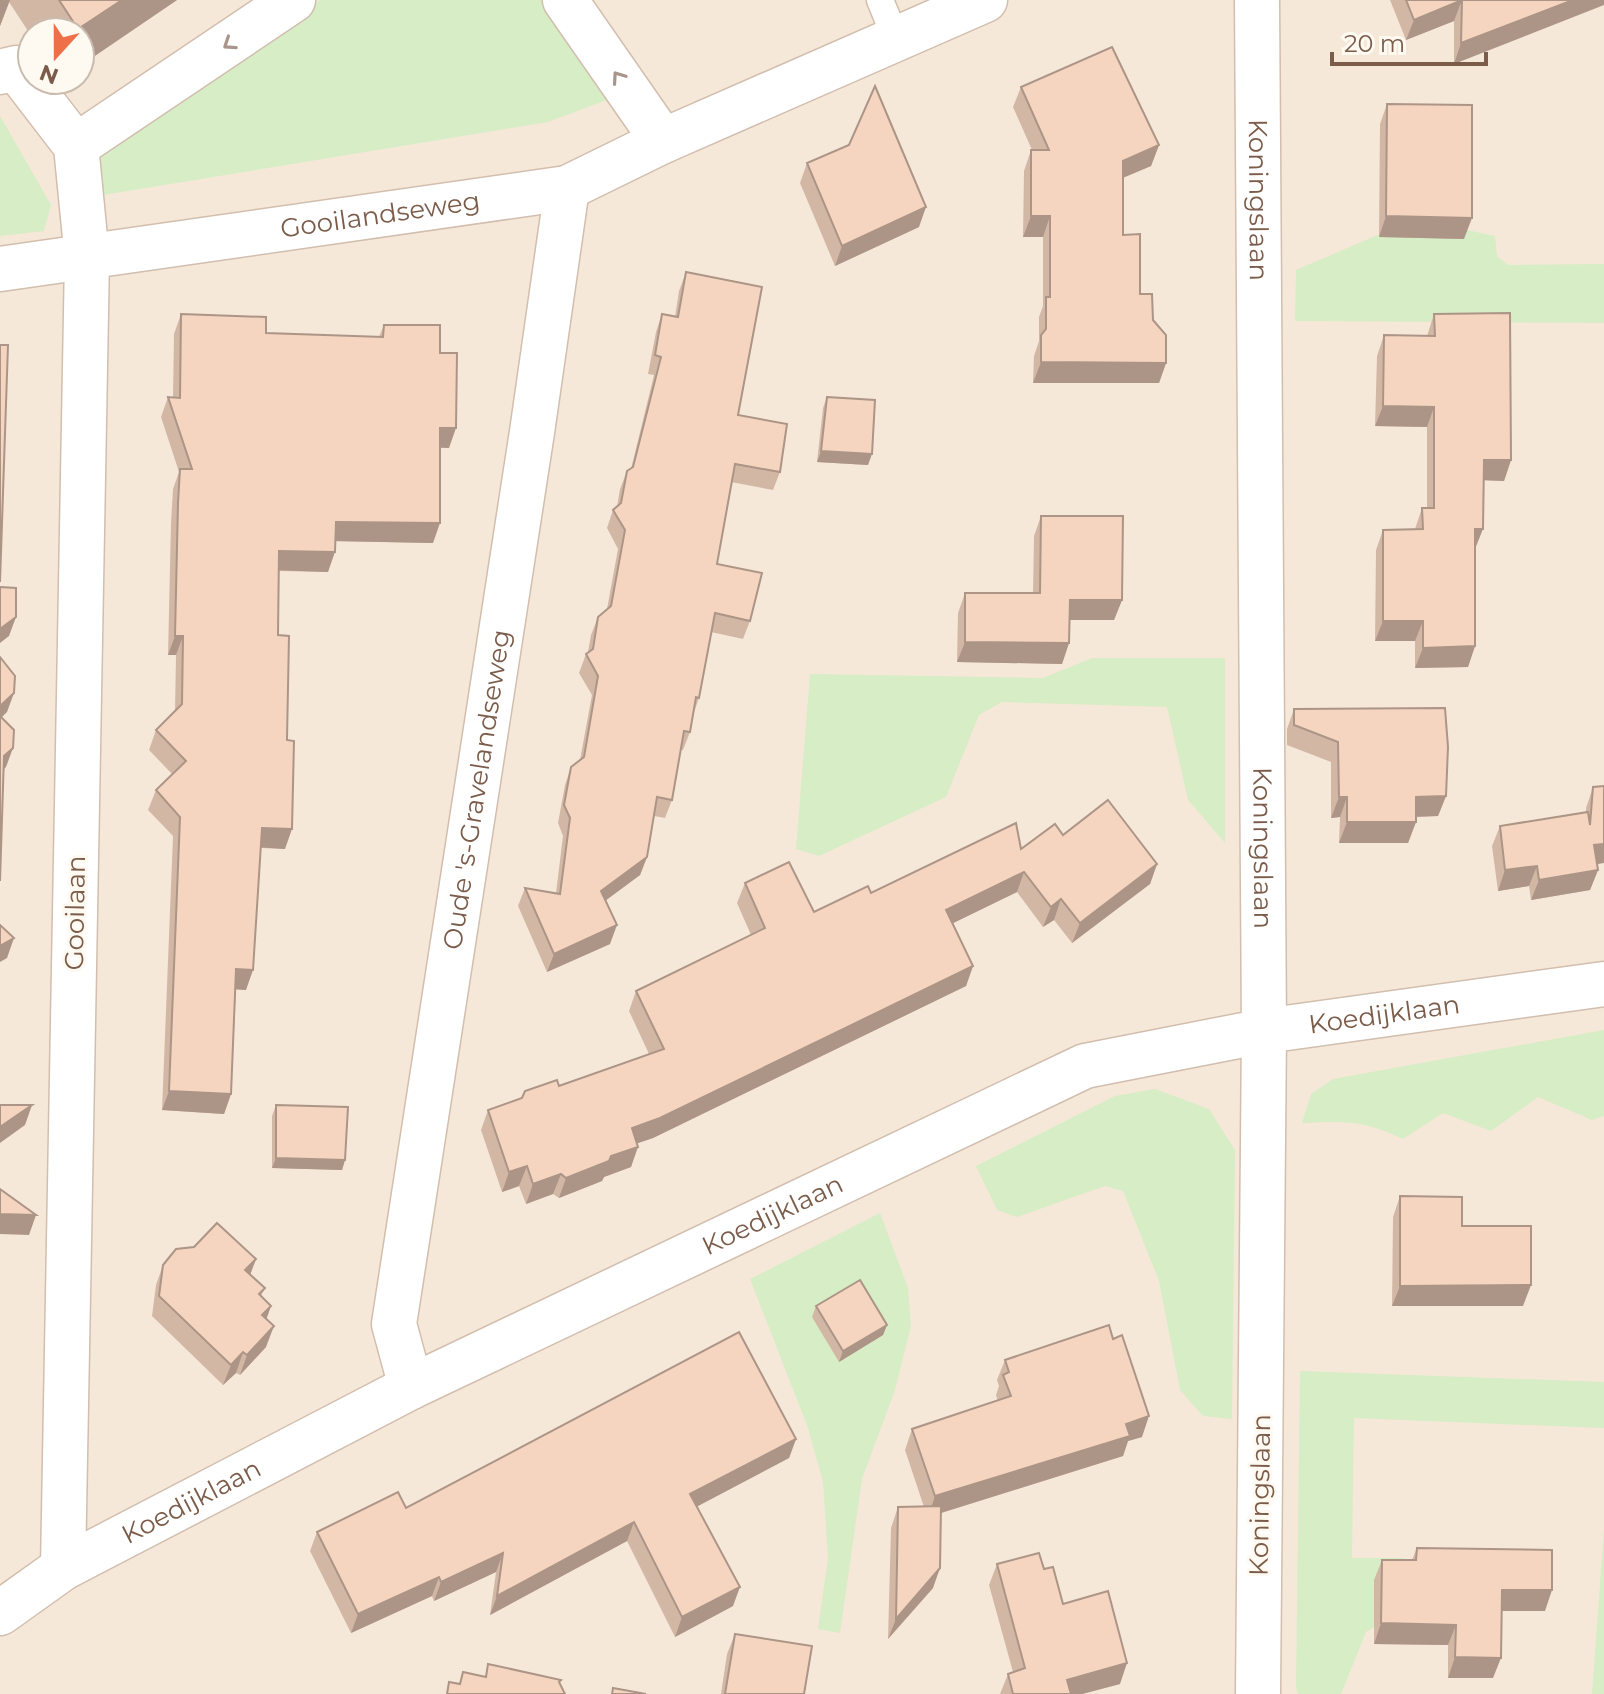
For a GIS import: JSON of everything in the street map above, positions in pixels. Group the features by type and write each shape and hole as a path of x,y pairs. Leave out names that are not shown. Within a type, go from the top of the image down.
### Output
{"street":[{"path":"76,146 293,0"},
{"path":"565,0 663,141"},
{"name":"Gooilandseweg","path":"0,269 567,188 663,141 985,0"},
{"name":"Koningslaan","path":"1257,0 1264,1031 1258,1694"},
{"path":"0,72 16,68 76,146 87,258"},
{"name":"Oude 's-Gravelandseweg","path":"411,1387 394,1324 567,188"},
{"name":"Gooilaan","path":"63,1568 87,258"},
{"name":"Koedijklaan","path":"0,1613 63,1568 411,1387 1085,1066 1264,1031 1604,984"}],"lane":[{"path":"880,0 896,39"}],"shaded area":[{"path":"0,0 1604,0 1604,1694 0,1694"}],"green space":[{"path":"320,0 542,0 612,98 548,122 97,196 94,154"},
{"path":"0,116 51,205 44,231 0,236"},
{"path":"1415,219 1495,236 1497,256 1508,265 1604,264 1604,323 1295,321 1296,270"},
{"path":"1092,658 1225,658 1225,843 1188,800 1167,707 1002,702 979,715 946,797 819,856 796,849 810,674 1043,678"},
{"path":"1604,1030 1604,1116 1592,1120 1538,1097 1491,1131 1443,1113 1403,1139 1354,1123 1302,1123 1311,1094 1333,1079"},
{"path":"1155,1089 1209,1109 1235,1150 1232,1419 1203,1416 1180,1390 1159,1281 1123,1191 1105,1186 1017,1217 997,1210 976,1166 1115,1096"},
{"path":"880,1213 908,1288 911,1326 895,1390 862,1479 840,1633 818,1629 828,1558 823,1482 808,1428 750,1279"},
{"path":"1300,1371 1604,1382 1604,1428 1354,1418 1352,1558 1404,1558 1401,1611 1366,1632 1341,1694 1298,1694 1296,1687"},
{"path":"1604,1529 1604,1694 1592,1694"}],"building":[{"path":"59,0 122,0 96,17 69,16"},
{"path":"1406,0 1462,0 1414,20"},
{"path":"1462,0 1573,0 1461,43"},
{"path":"1112,47 1159,145 1123,161 1123,235 1140,234 1140,294 1152,294 1153,320 1166,335 1166,363 1041,362 1041,335 1046,329 1046,297 1050,297 1050,216 1031,216 1031,150 1049,150 1021,87"},
{"path":"875,86 926,207 842,246 807,163 849,145"},
{"path":"1387,104 1472,105 1472,218 1386,216"},
{"path":"686,272 762,287 738,415 787,424 780,472 735,464 717,564 762,573 750,621 715,613 699,698 696,697 690,732 684,731 672,800 657,797 647,857 601,891 617,925 554,954 525,888 560,894 570,818 564,805 571,767 584,757 598,676 586,654 593,649 598,617 611,606 625,530 613,510 621,503 627,471 633,467 661,357 655,355 662,314 678,317"},
{"path":"1510,313 1511,460 1484,460 1483,529 1475,529 1475,646 1423,648 1423,621 1383,621 1383,530 1423,529 1422,508 1434,508 1434,407 1383,406 1384,335 1435,336 1434,314"},
{"path":"181,314 266,317 266,333 383,337 384,325 440,325 440,353 457,353 456,428 440,428 440,523 336,522 335,552 279,551 278,635 289,636 287,740 294,741 292,829 262,828 253,970 236,969 231,1094 169,1091 180,817 156,790 186,761 156,730 182,704 183,636 175,636 178,503 180,469 192,469 168,397 180,398"},
{"path":"0,345 8,345 0,582"},
{"path":"827,397 875,400 872,454 821,451"},
{"path":"1041,516 1123,516 1122,600 1070,600 1069,643 965,642 965,593 1040,593"},
{"path":"0,587 16,588 16,617 0,629"},
{"path":"0,657 15,676 14,693 0,706"},
{"path":"1445,708 1448,747 1446,796 1416,797 1416,822 1347,822 1347,797 1339,797 1338,742 1294,725 1294,709"},
{"path":"0,716 14,730 13,748 4,756 0,881"},
{"path":"1604,786 1604,844 1594,845 1598,870 1539,880 1537,866 1505,870 1500,826 1588,812 1590,825 1593,787"},
{"path":"1108,800 1157,864 1080,923 1061,899 1051,907 1024,872 946,910 973,966 660,1118 632,1128 638,1147 611,1156 609,1161 566,1178 561,1174 533,1184 527,1166 509,1172 488,1110 522,1098 525,1091 557,1080 559,1086 664,1049 636,991 765,928 745,883 789,862 814,912 868,886 871,893 1016,823 1021,849 1055,824 1063,835"},
{"path":"0,925 14,938 0,946"},
{"path":"0,1105 32,1105 0,1127"},
{"path":"276,1105 348,1107 345,1160 276,1158"},
{"path":"0,1189 36,1215 0,1214"},
{"path":"1400,1196 1462,1197 1462,1226 1531,1226 1531,1285 1400,1286"},
{"path":"217,1223 256,1259 245,1270 265,1288 259,1294 271,1306 262,1315 274,1326 247,1355 243,1352 231,1365 159,1296 163,1265 176,1249 194,1247"},
{"path":"860,1280 887,1325 843,1351 816,1306"},
{"path":"1109,1325 1113,1339 1122,1335 1149,1416 1126,1424 1130,1436 935,1496 912,1429 1011,1396 1003,1375 1009,1372 1005,1360"},
{"path":"739,1332 796,1439 690,1494 740,1587 682,1617 634,1522 497,1596 503,1553 441,1582 439,1577 358,1614 317,1532 398,1492 406,1508"},
{"path":"941,1506 940,1568 896,1619 898,1507"},
{"path":"1417,1548 1552,1550 1552,1590 1502,1590 1501,1658 1455,1657 1456,1625 1381,1623 1382,1560 1416,1560"},
{"path":"1039,1553 1044,1569 1053,1567 1063,1604 1108,1591 1127,1663 1067,1680 1071,1694 1013,1694 1008,1674 1025,1668 997,1564"},
{"path":"735,1634 812,1646 804,1694 725,1694"},
{"path":"488,1664 561,1680 559,1682 565,1694 447,1694 449,1682 460,1684 463,1672 486,1677"},
{"path":"613,1688 646,1694 612,1694"}]}
